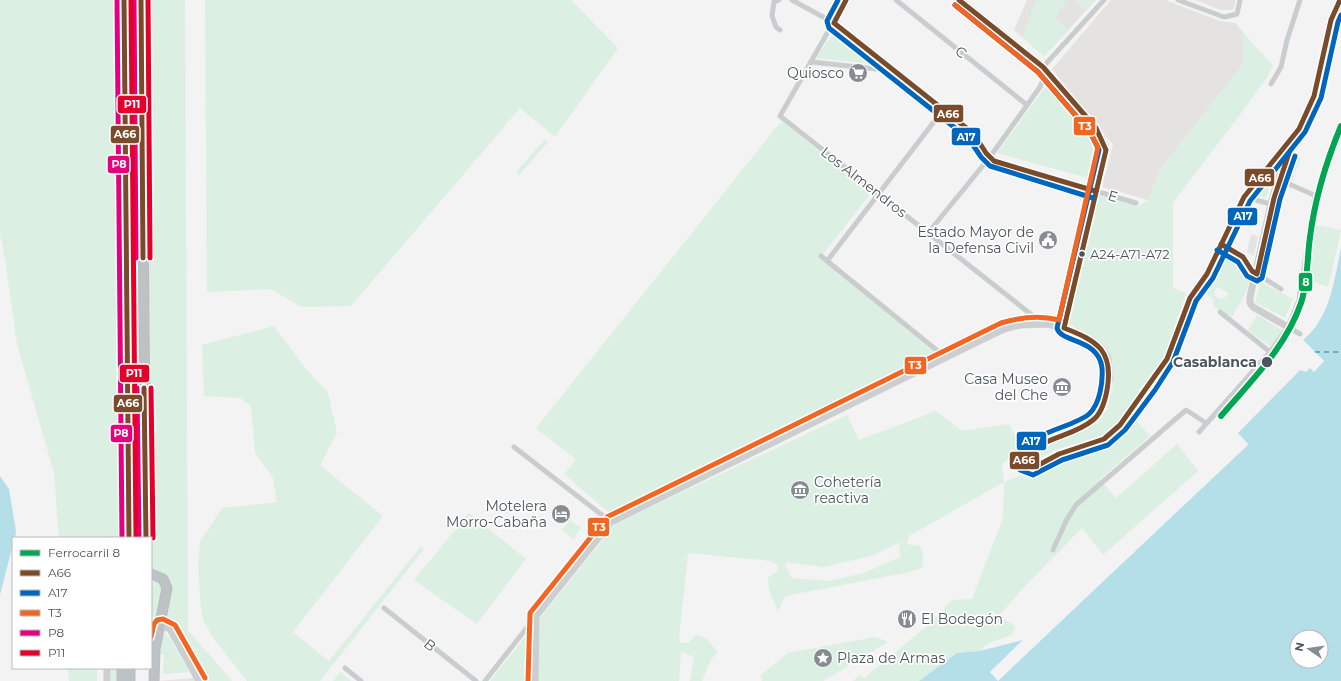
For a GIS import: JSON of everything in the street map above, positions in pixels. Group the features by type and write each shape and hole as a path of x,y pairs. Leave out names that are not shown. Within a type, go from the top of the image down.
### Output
{"highway":[{"path":"124,0 129,537"},
{"path":"141,0 146,537"},
{"path":"152,574 163,579 167,588 161,626 152,662"},
{"path":"122,669 122,681"},
{"path":"130,669 130,681"},
{"path":"148,681 151,669"},
{"path":"151,669 154,681"}],"street":[{"path":"779,0 774,2 772,16 776,27 780,30"},
{"path":"792,0 834,23 974,134 990,157"},
{"path":"846,0 812,62 894,71"},
{"name":"C","path":"896,0 1027,105"},
{"path":"959,0 1045,69 1096,128 1105,144 1106,150 1095,191 1064,328"},
{"path":"928,233 990,157 1040,87 1045,69 1104,0"},
{"path":"1178,0 1224,18 1237,14 1240,0"},
{"path":"1271,84 1281,67 1287,40 1300,0"},
{"path":"1300,334 1253,307 1250,303 1250,297 1254,285 1254,273 1278,179 1314,96 1331,20 1340,0"},
{"name":"Los Almendros","path":"812,62 780,116 1045,323"},
{"path":"827,261 943,110"},
{"path":"1066,320 1068,325 1076,332 1101,348 1108,358 1110,378 1101,411 1092,420 1051,438 1028,453 1024,459 1026,466 1033,468 1059,454 1104,439 1120,425 1167,359 1190,298 1207,274 1244,197 1299,129"},
{"name":"E","path":"990,157 994,161 1136,203"},
{"path":"1198,432 1270,352 1288,327 1299,300 1315,196 1278,179"},
{"path":"1244,197 1271,204"},
{"path":"1221,244 1243,257 1254,273 1281,289"},
{"path":"821,256 945,357"},
{"path":"485,681 612,522 945,357 1004,330 1020,325 1045,323 1059,319 1067,312"},
{"path":"1220,312 1270,352"},
{"path":"1045,323 1076,332"},
{"path":"1053,550 1066,521 1076,505 1132,458 1169,424 1186,410 1206,423"},
{"path":"514,447 612,522"},
{"name":"B","path":"384,608 476,681"},
{"path":"535,681 536,616"},
{"path":"161,626 170,629 199,681"},
{"path":"345,668 361,681"},
{"path":"107,669 107,681"}],"shaded area":[{"path":"1027,0 1096,0 1044,56 1014,30"},
{"path":"1111,0 1165,0 1220,21 1235,23 1242,31 1244,63 1161,168 1148,200 1102,187 1113,145 1052,69"},
{"path":"1195,0 1236,0 1233,10 1221,10"},
{"path":"1251,234 1258,236 1254,256 1247,252"},
{"path":"194,678 195,681 158,681"}],"green space":[{"path":"0,0 114,0 119,537 59,537 54,473 17,344 0,235"},
{"path":"129,0 136,0 139,537 133,537"},
{"path":"147,0 185,0 188,630 232,681 203,681 165,616 169,586 152,570 152,537 151,537"},
{"path":"205,0 571,0 618,48 555,137 520,108 351,306 301,307 271,289 207,292"},
{"path":"1036,0 1067,0 1055,18 1069,30 1044,56 1022,37"},
{"path":"1075,0 1096,0 1085,10"},
{"path":"836,29 882,65 816,58"},
{"path":"1242,31 1273,66 1266,79 1239,116 1173,203 1173,288 1186,293 1166,353 1153,375 1111,430 1099,437 1055,450 1038,459 1033,458 1033,454 1069,434 1098,423 1107,409 1113,385 1113,367 1109,355 1069,323 1068,316 1097,195 1139,206 1148,200 1161,168 1244,63"},
{"path":"1047,85 1096,148 1088,178 997,153"},
{"path":"783,122 871,193 820,258 936,354 608,512 564,474 576,460 536,428 779,124"},
{"path":"544,140 548,142 519,175 516,172"},
{"path":"1288,148 1275,172 1266,198 1253,193"},
{"path":"1290,153 1301,158 1292,181 1288,181 1287,178"},
{"path":"1315,225 1341,230 1328,287 1307,279"},
{"path":"1227,251 1238,258 1249,272 1247,289 1232,317 1213,306 1213,299 1201,290 1222,253","holes":["1217,287 1228,293 1225,298 1220,299 1215,296 1214,292"]},
{"path":"1068,265 1072,266 1068,283 1064,282"},
{"path":"1261,282 1293,299 1285,318 1255,302"},
{"path":"1257,315 1280,329 1282,332 1271,347 1248,330"},
{"path":"274,326 307,370 328,393 337,433 320,465 383,516 293,632 329,661 421,546 424,549 320,681 247,681 214,639 204,622 201,609 198,564 200,542 222,508 277,502 273,478 255,453 251,406 240,398 204,396 202,345"},
{"path":"936,411 962,431 1009,424 1022,448 1002,464 1004,482 909,536 907,544 920,546 923,554 923,567 910,572 785,596 778,611 769,590 768,577 777,572 778,566 771,561 688,553 679,638 681,643 688,643 696,635 707,639 718,653 711,659 702,681 690,681 694,657 681,652 679,681 490,681 616,523 847,415 859,440","holes":["899,543 900,557 864,573 828,581 792,578 786,567 786,562 823,567 871,556"]},
{"path":"1133,417 1150,436 1100,479 1116,498 1177,444 1198,471 1103,555 1082,528 1025,586 999,616 1015,626 1012,635 988,643 980,651 957,653 919,681 853,681 860,675 864,678 932,622 952,600 972,599 1003,518 1004,482 1086,449 1102,445 1120,431"},
{"path":"469,513 526,559 477,624 414,580"},
{"path":"570,520 581,528 574,539 562,530"},
{"path":"161,582 164,587 154,636 152,601 152,583"},
{"path":"164,632 170,638 189,672 163,674 164,655 160,654 161,634"},
{"name":"Plaza de Armas","path":"875,637 888,642 823,681 762,681 761,675 788,653"},
{"path":"68,669 97,669 97,681 69,681"},
{"path":"111,669 118,669 118,681 111,681"},
{"path":"340,672 351,681 333,681"}],"water":[{"path":"1341,248 1341,681 919,681 957,653 980,651 1023,640 990,672 998,680 1248,445 1238,433 1300,370 1306,372 1310,368 1314,371 1324,361 1303,340 1320,320 1330,297"},
{"path":"0,476 9,489 16,531 15,537 12,537 12,548 0,595"}],"pier":[{"path":"1303,340 1324,361 1314,372 1310,368 1312,366 1314,369 1322,361 1301,341"},
{"path":"1240,435 1248,444 998,681 990,672 1024,639 1024,642 993,672 998,678 1245,444 1239,437"}],"ferry route":[{"path":"1315,352 1341,352"}],"rail line":[{"name":"8","path":"1221,416 1267,363 1277,349 1301,303 1305,287 1310,237 1318,194 1341,126"}],"transit line":[{"name":"P8","path":"117,0 122,537"},
{"name":"A66","path":"124,0 129,537"},
{"name":"P11","path":"131,0 136,537"},
{"name":"P8","path":"134,0 136,258"},
{"name":"A66","path":"141,0 143,258"},
{"name":"P11","path":"148,0 150,258"},
{"name":"A17","path":"838,0 827,21 829,28 969,139 981,157 990,166 1093,198"},
{"name":"A66","path":"846,0 834,23 974,134 986,153 994,161 1095,191"},
{"name":"A66","path":"959,0 1043,67 1096,128 1106,150 1064,328 1086,338 1101,349 1108,366 1109,377 1107,390 1103,406 1093,420 1085,426 1040,445 1024,459 1026,466 1033,468 1059,454 1104,439 1120,425 1167,359 1190,298 1207,274 1244,197 1299,129 1314,96 1331,20 1340,0"},
{"name":"A17","path":"955,5 1038,72 1090,132 1099,150 1057,328 1060,333 1087,346 1094,351 1099,358 1102,368 1100,392 1096,405 1089,414 1080,420 1042,435 1031,441 1022,449 1018,458 1020,470 1033,475 1062,460 1108,445 1125,430 1155,390 1173,362 1196,301 1213,278 1250,201 1305,132 1321,98 1338,22 1341,15"},
{"name":"T3","path":"528,681 530,613 607,517 1001,323 1030,317 1059,320 1098,147 1090,132 1038,72 955,5"},
{"name":"A66","path":"1221,244 1243,257 1252,271 1257,274 1274,198 1289,153"},
{"name":"A17","path":"1217,250 1238,262 1247,276 1257,281 1262,278 1280,199 1295,156"},
{"name":"P8","path":"137,388 139,537"},
{"name":"A66","path":"144,388 146,537"},
{"name":"P11","path":"151,388 153,538"},
{"name":"T3","path":"152,633 154,624 157,620 163,619 175,625 205,678"}],"place":[{"name":"Quiosco","path":"858,73"},
{"name":"Estado Mayor de la Defensa Civil","path":"1048,240"},
{"name":"A24-A71-A72","path":"1082,254"},
{"name":"Casablanca","path":"1267,362"},
{"name":"Casa Museo del Che","path":"1062,387"},
{"name":"Cohetería reactiva","path":"800,490"},
{"name":"Motelera Morro-Cabaña","path":"561,514"},
{"name":"El Bodegón","path":"907,619"},
{"name":"Plaza de Armas","path":"823,658"}]}
